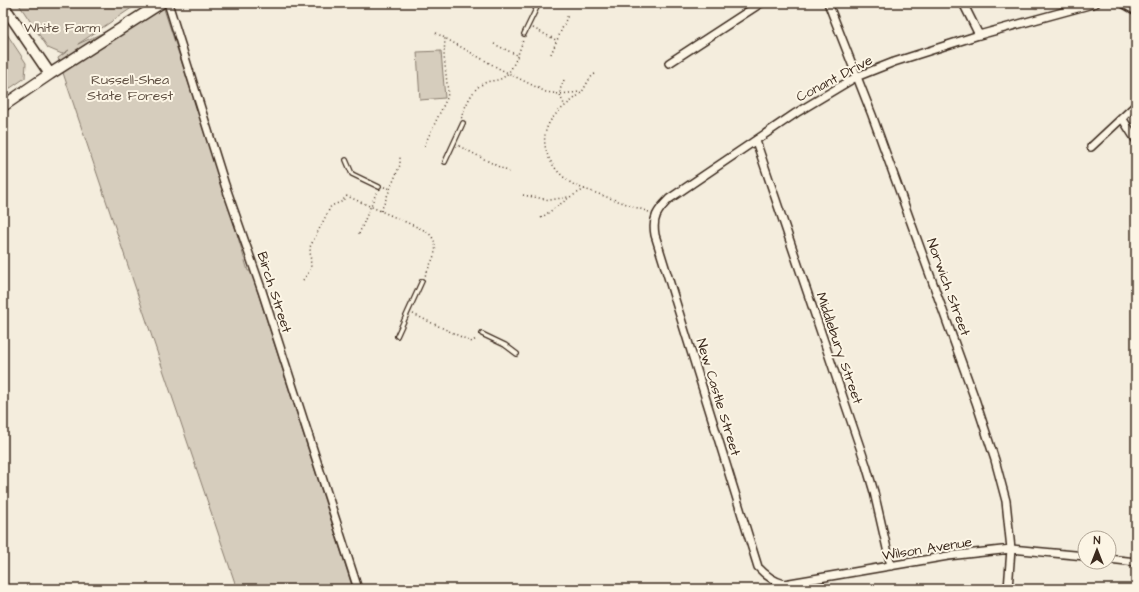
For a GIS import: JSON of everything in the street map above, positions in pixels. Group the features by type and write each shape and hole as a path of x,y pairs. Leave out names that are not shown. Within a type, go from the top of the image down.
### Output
{"main road":[{"path":"3,106 161,3"},
{"path":"3,5 50,74"}],"street":[{"name":"Birch Street","path":"168,3 225,185 262,291 358,589"},
{"path":"670,63 761,3"},
{"name":"Norwich Street","path":"828,3 872,115 993,452 1006,501 1010,549 1008,589"},
{"path":"963,3 979,36"},
{"name":"Conant Drive","path":"656,215 661,206 669,199 796,113 856,77 894,62 1096,3"},
{"path":"1122,3 1136,11"},
{"path":"1091,147 1136,105"},
{"path":"1122,118 1136,140"},
{"name":"Middlebury Street","path":"756,141 866,465 874,492 891,566"},
{"name":"New Castle Street","path":"656,215 653,225 655,235 758,567 765,575 774,581"},
{"name":"Wilson Avenue","path":"774,581 784,584 948,556 1010,549 1077,555"},
{"path":"1117,560 1136,562"}],"lane":[{"path":"524,34 539,3"},
{"path":"445,162 463,122"},
{"path":"346,160 352,174 379,187"},
{"path":"397,336 422,281"},
{"path":"482,334 505,345 517,354"}],"path":[{"path":"551,54 568,15"},
{"path":"528,25 557,40"},
{"path":"436,33 508,73 546,92 559,94 582,91"},
{"path":"463,122 461,116 475,90 481,85 502,78 508,73 517,55 524,34"},
{"path":"424,146 448,93 444,56 445,38"},
{"path":"494,44 517,55"},
{"path":"595,74 582,91 556,114 547,126 544,143 546,150 555,169 567,181 584,189 656,215"},
{"path":"564,80 559,90 559,94 565,106"},
{"path":"454,143 509,172"},
{"path":"381,211 400,165 400,156"},
{"path":"541,218 584,189"},
{"path":"523,195 550,200 570,197"},
{"path":"303,280 311,269 310,247 331,206 341,202 348,196 426,231 431,235 435,240 435,253 422,281"},
{"path":"359,234 374,197"},
{"path":"408,312 472,342 482,334"}],"shaded area":[{"path":"1032,3 1062,3 1035,10"}],"green space":[{"name":"Russell-Shea State Forest","path":"18,3 139,3 78,44 163,6 224,190 248,271 251,271 353,589 237,589 58,58 69,50 62,54 48,48"},
{"name":"White Farm","path":"3,28 26,63 25,78 3,93"},
{"path":"441,51 445,98 420,100 417,52"}]}
